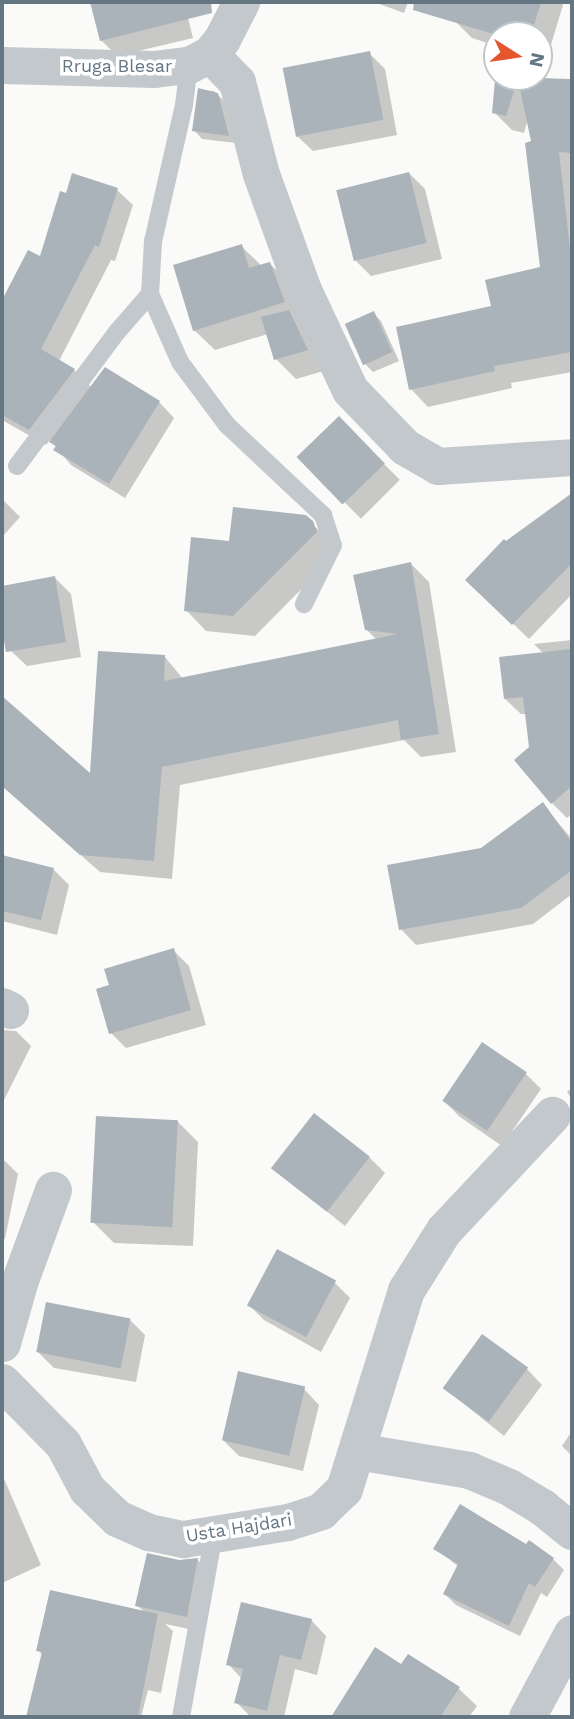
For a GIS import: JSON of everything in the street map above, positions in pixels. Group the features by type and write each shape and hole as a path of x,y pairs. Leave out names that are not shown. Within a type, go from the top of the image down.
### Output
{"street":[{"path":"241,2 235,19 200,59 237,82 261,174 303,290 350,390 405,447 438,466 572,457"},
{"name":"Rruga Blesar","path":"2,65 154,69 200,59"},
{"name":"Usta Hajdari","path":"2,1382 63,1444 87,1489 117,1518 149,1532 183,1539 288,1522 321,1511 344,1489 406,1290 444,1230 552,1115"},
{"path":"2,1343 20,1280 53,1190"},
{"path":"357,1451 469,1470 531,1500 572,1531"},
{"path":"527,1717 572,1633"}],"lane":[{"path":"200,59 184,105 153,241 150,293 180,362 227,425 323,515 333,545 304,604"},
{"path":"16,466 117,331 150,293"},
{"path":"181,1717 214,1534"}],"building":[{"path":"90,2 211,2 212,13 100,41"},
{"path":"414,2 541,2 535,21 483,21 483,31 413,10"},
{"path":"370,51 383,120 296,137 283,68"},
{"path":"553,78 572,79 572,153 559,152 572,267 572,352 494,366 495,371 409,390 396,327 491,306 485,280 540,267 525,143 531,141 521,91 553,91"},
{"path":"198,88 218,93 229,136 192,131"},
{"path":"494,91 514,91 506,116 492,113"},
{"path":"409,172 427,243 354,261 336,190"},
{"path":"72,173 118,188 99,247 95,245 41,349 75,369 29,430 2,415 2,300 28,250 40,256 60,191 66,193"},
{"path":"242,244 249,268 270,262 285,302 193,331 173,265"},
{"path":"289,310 308,350 274,360 261,317"},
{"path":"374,311 392,352 363,365 345,324"},
{"path":"105,367 160,401 109,484 53,450 56,446 49,442"},
{"path":"339,416 385,463 342,504 297,457"},
{"path":"572,493 572,563 512,625 465,580 504,539 506,541"},
{"path":"233,507 306,515 313,521 317,532 233,616 184,611 191,537 229,541"},
{"path":"411,562 439,734 401,740 398,720 162,767 154,861 80,855 2,786 2,696 90,773 98,651 165,655 164,681 398,634 365,630 353,575"},
{"path":"55,576 66,642 6,652 2,630 2,586"},
{"path":"572,649 572,786 551,804 514,760 529,747 523,697 504,699 499,657"},
{"path":"543,802 572,843 572,870 521,908 399,930 387,865 481,848"},
{"path":"2,855 54,868 41,920 2,911"},
{"path":"174,948 191,1010 109,1034 96,989 109,985 104,969"},
{"path":"482,1042 527,1072 487,1131 442,1101"},
{"path":"314,1113 370,1157 327,1212 271,1168"},
{"path":"96,1116 178,1120 172,1227 90,1223"},
{"path":"277,1249 336,1280 306,1337 247,1306"},
{"path":"46,1302 130,1318 121,1368 36,1352"},
{"path":"482,1334 528,1368 489,1422 443,1388"},
{"path":"238,1371 305,1387 289,1456 222,1440"},
{"path":"460,1504 526,1544 529,1540 554,1558 535,1587 529,1583 509,1626 443,1594 458,1564 433,1549"},
{"path":"147,1553 179,1560 198,1558 187,1617 135,1606"},
{"path":"50,1590 158,1614 138,1717 26,1717 42,1652 36,1651"},
{"path":"241,1602 312,1619 301,1660 280,1655 267,1711 234,1703 243,1669 226,1665"},
{"path":"375,1647 401,1664 408,1654 460,1687 440,1717 331,1717"}]}
